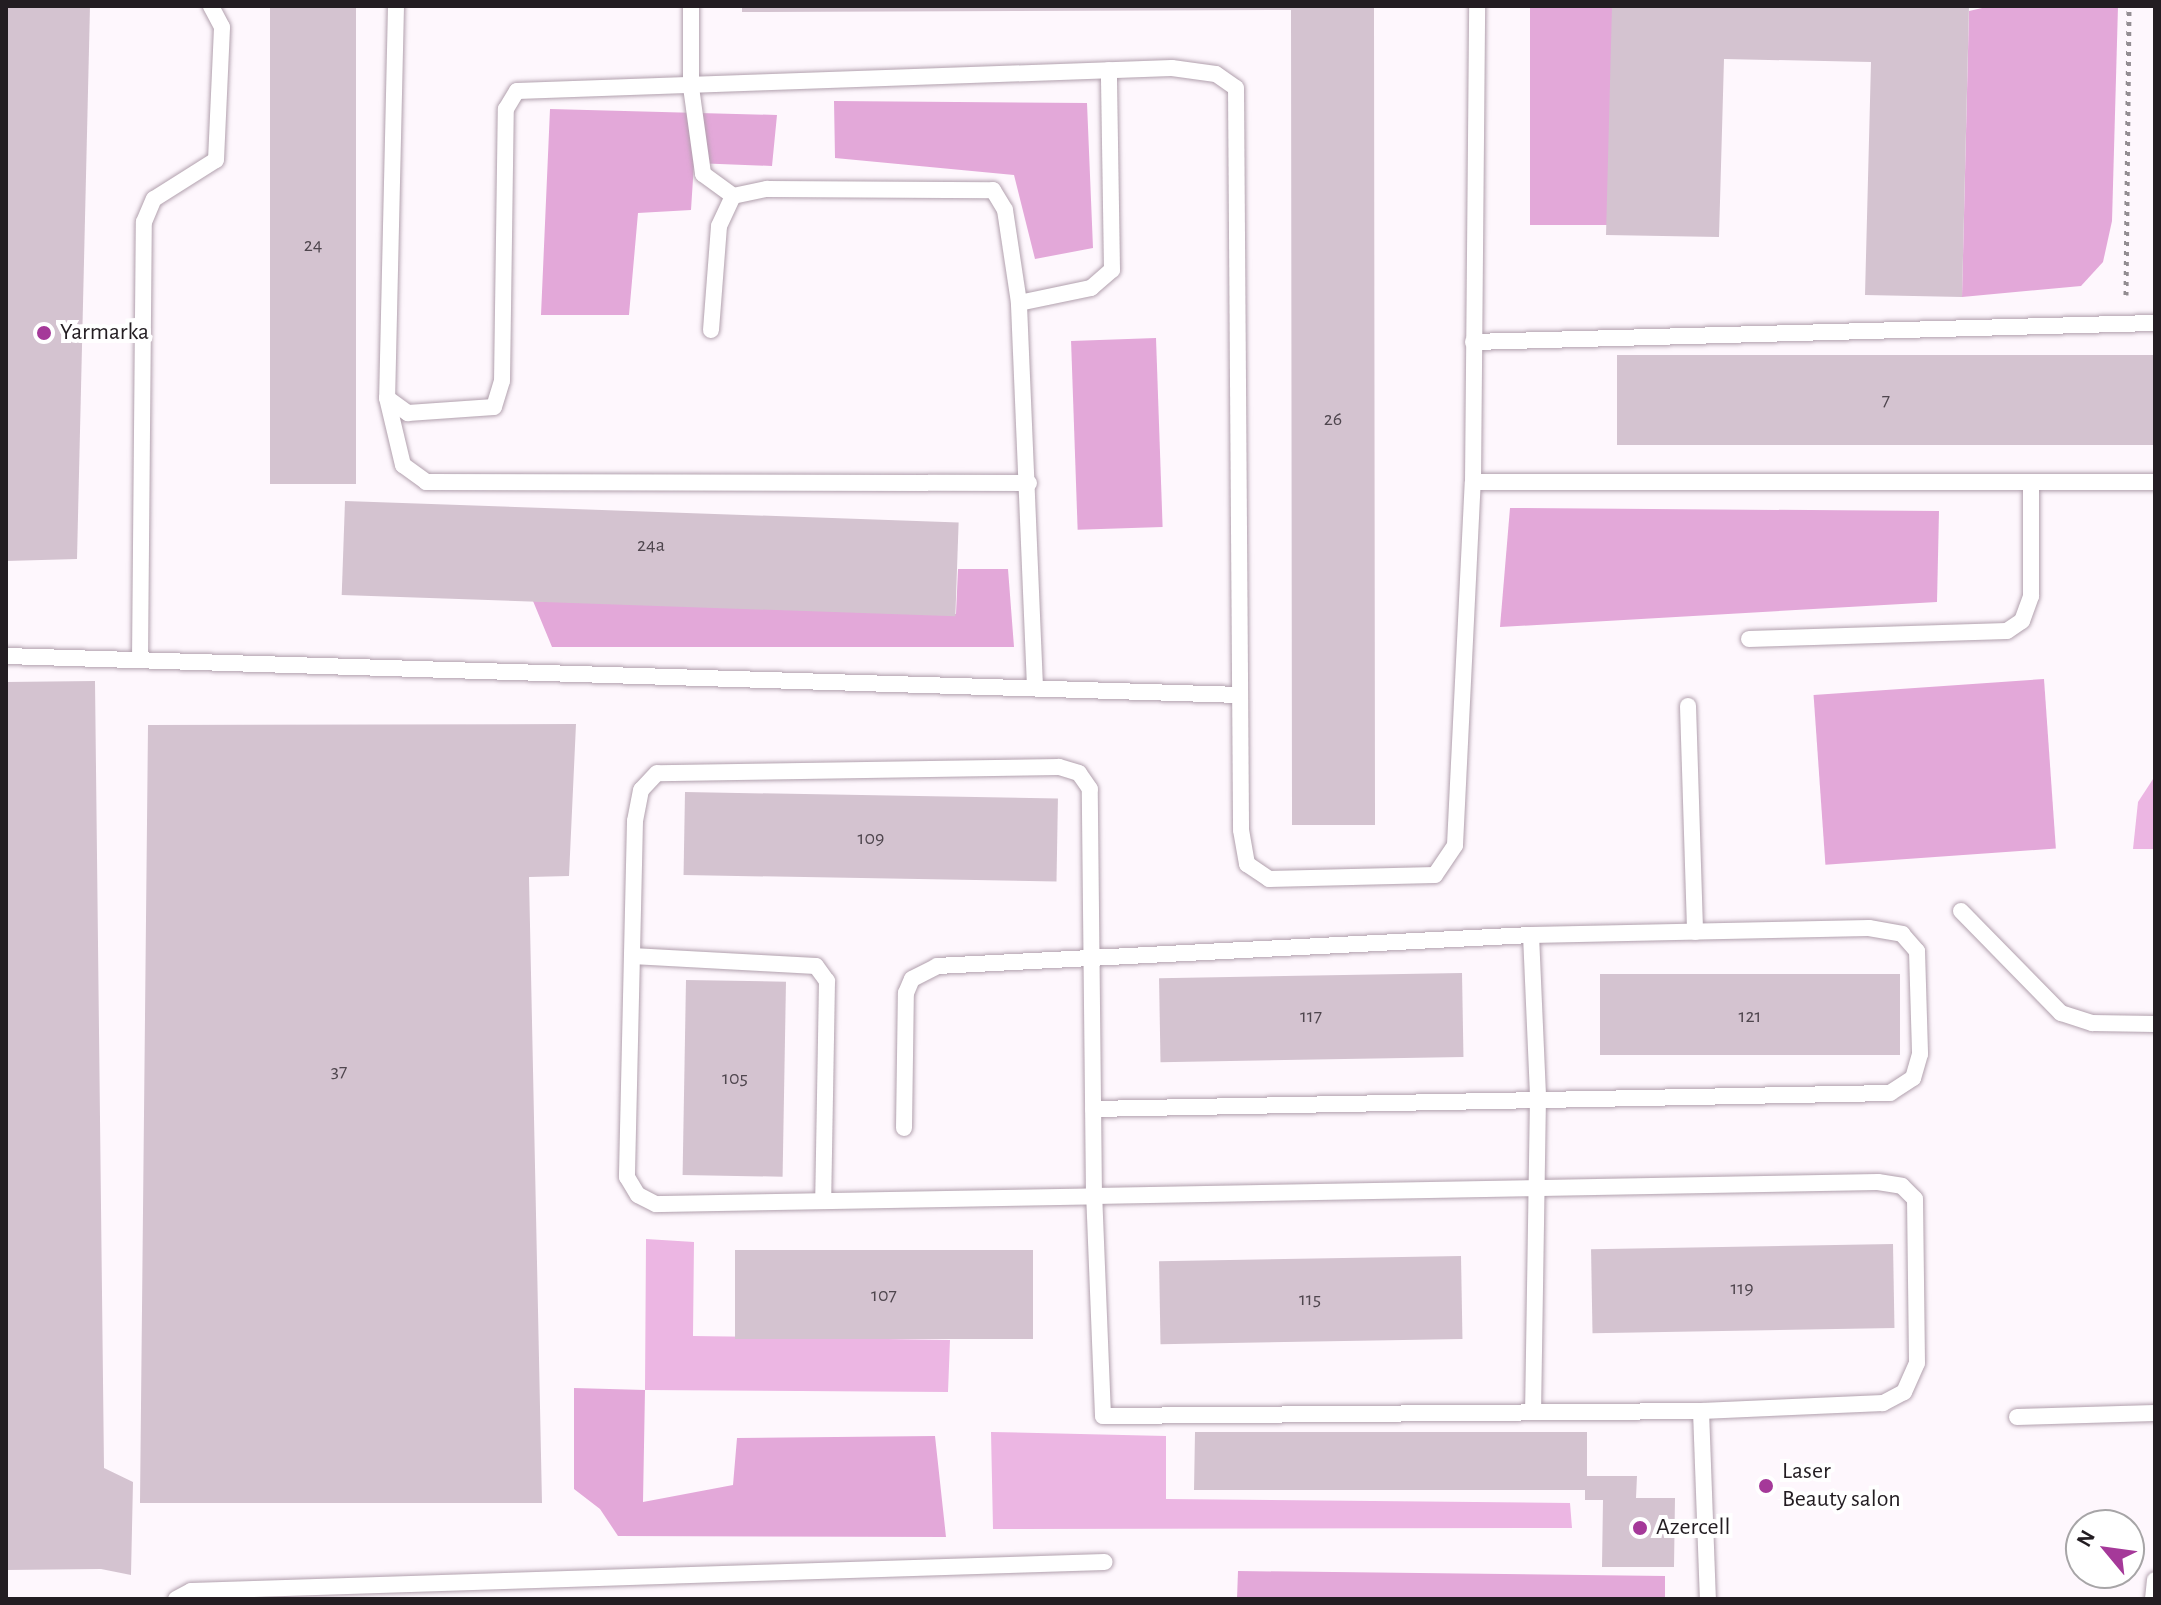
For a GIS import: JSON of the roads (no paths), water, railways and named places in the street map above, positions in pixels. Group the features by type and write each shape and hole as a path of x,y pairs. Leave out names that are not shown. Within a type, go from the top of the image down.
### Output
{"lane":[{"path":"140,660 144,222 154,199 216,160 222,27 211,6"},
{"path":"396,6 387,398 403,465 426,482 1029,483"},
{"path":"691,6 691,87 703,174 733,196 767,189 993,190 1005,210 1019,303 1029,483 1035,687"},
{"path":"387,398 408,413 494,407 502,381 506,109 517,91 1172,68 1216,74 1236,88 1240,695 1247,864 1269,879 1435,875 1455,845 1473,482 1477,6"},
{"path":"1019,303 1091,288 1112,270 1109,70"},
{"path":"711,330 719,226 733,196"},
{"path":"1473,342 2155,323"},
{"path":"1473,482 2155,482"},
{"path":"1749,639 2007,631 2022,621 2031,596 2031,482"},
{"path":"6,656 1240,695"},
{"path":"1688,706 1695,932"},
{"path":"1092,955 1090,789 1079,773 1059,767 657,773 641,790 635,821 627,1177 638,1195 656,1204 823,1201 1094,1196 1536,1188 1878,1182 1902,1186 1915,1199 1917,1363 1904,1392 1883,1403 1701,1411 1103,1416 1094,1196 1092,955"},
{"path":"1961,911 2061,1013 2092,1023 2155,1024"},
{"path":"904,1128 906,993 912,979 937,966 1092,955 1531,935 1869,928 1902,934 1917,951 1920,1054 1913,1078 1890,1093 1538,1097 1093,1109"},
{"path":"1531,935 1538,1097 1533,1412"},
{"path":"632,956 800,962 821,973 827,981 823,1201"},
{"path":"1701,1411 1708,1599"},
{"path":"2017,1417 2155,1413"},
{"path":"176,1599 191,1591 1105,1562"},
{"path":"2153,1599 2155,1580"}],"place":[{"name":"Yarmarka","path":"44,333"},
{"name":"Laser Beauty salon","path":"1766,1486"},
{"name":"Azercell","path":"1640,1528"}]}
